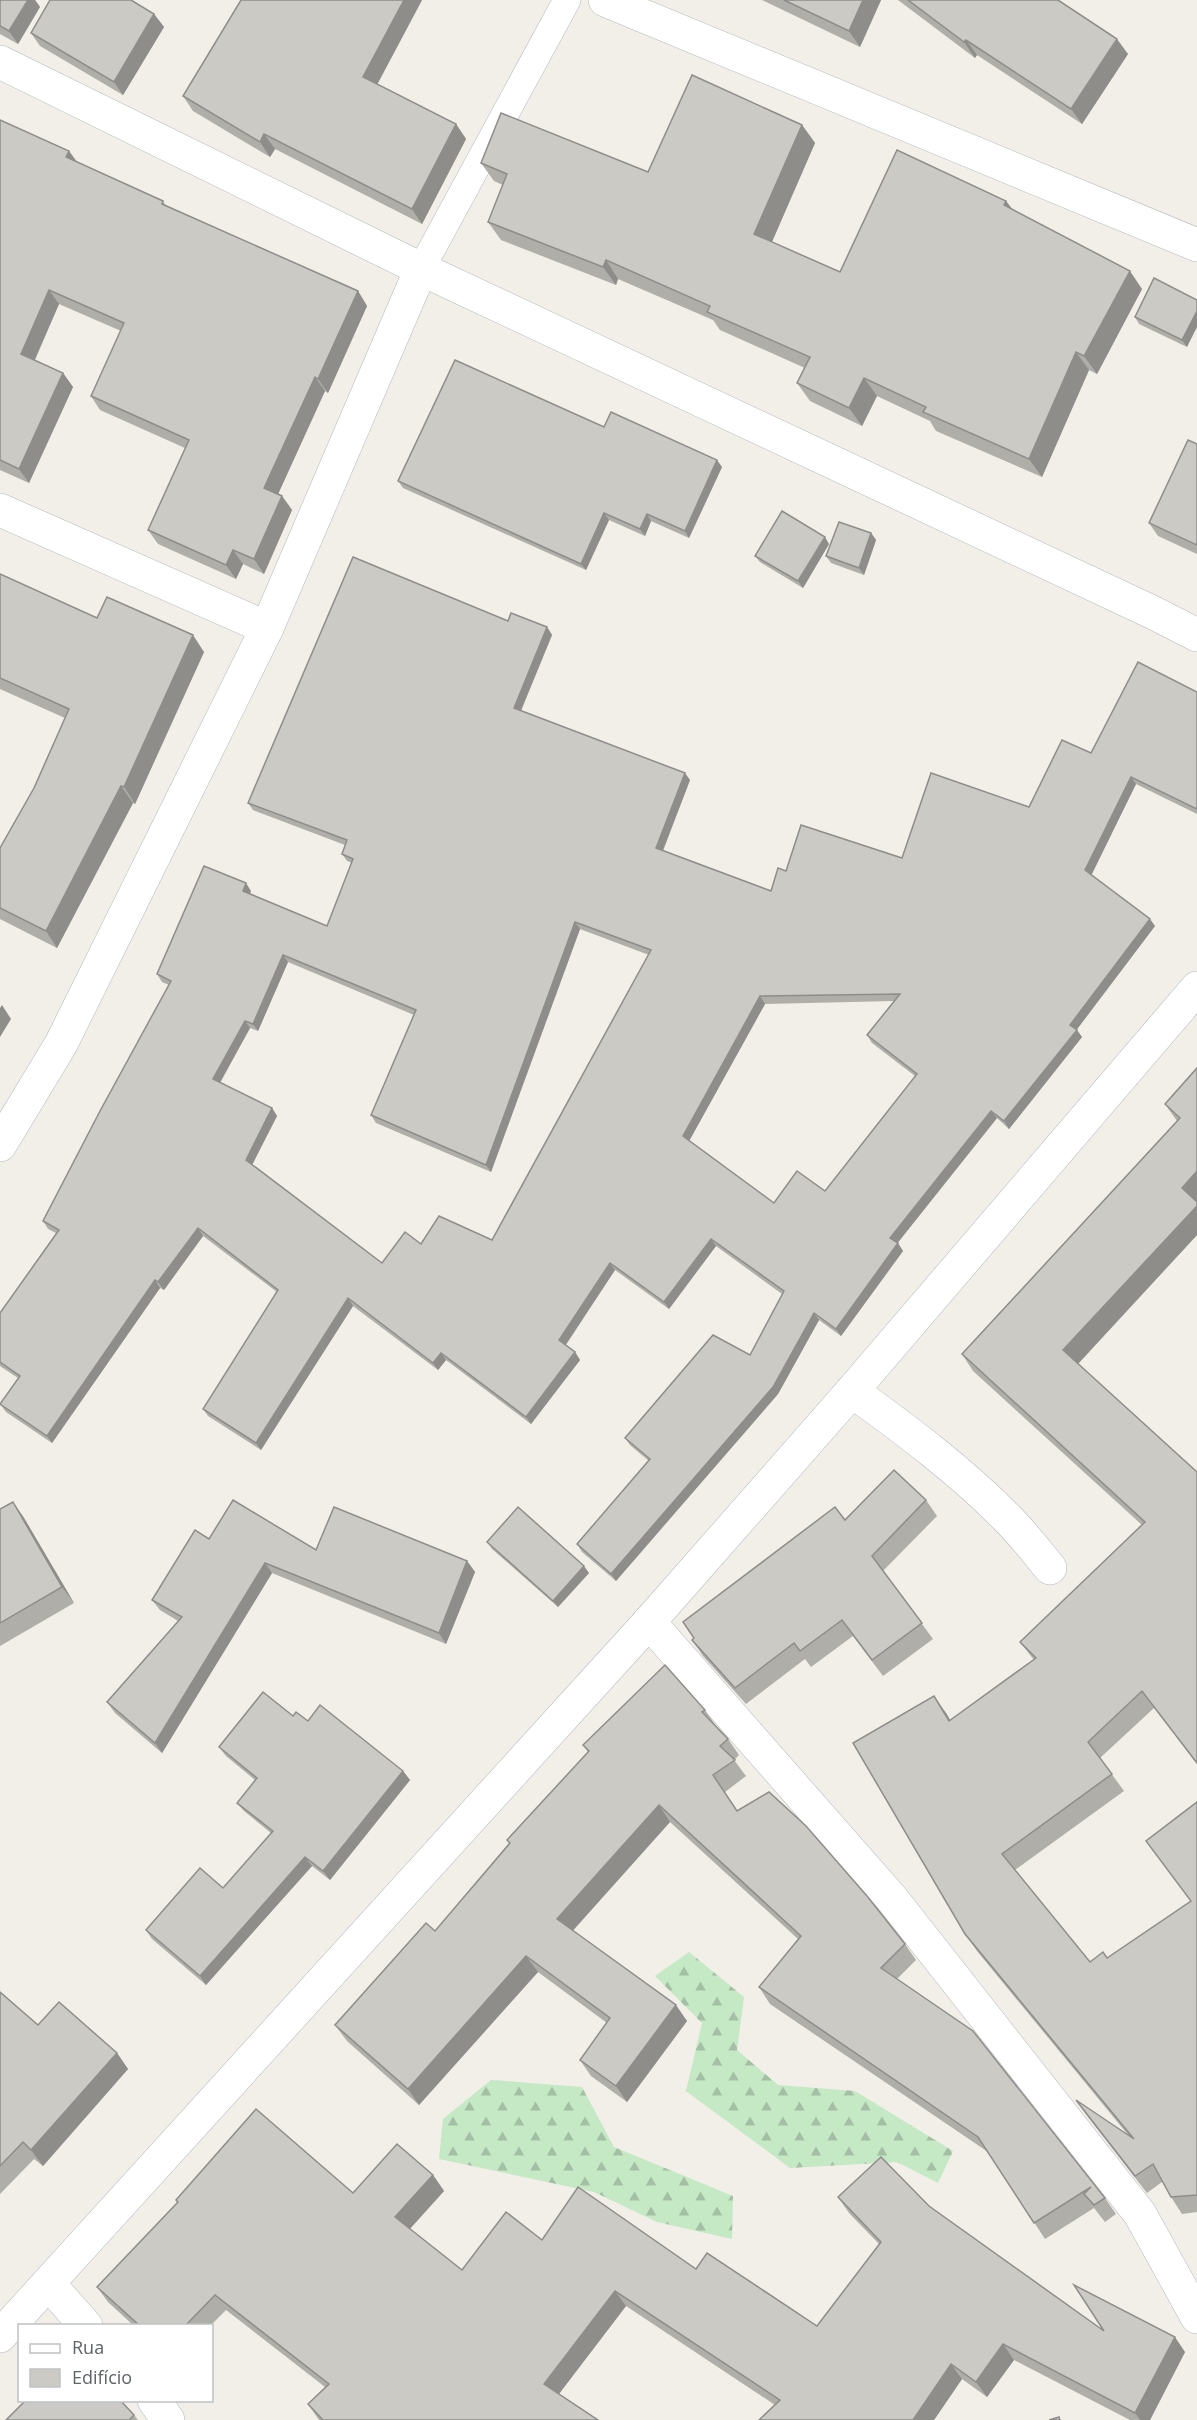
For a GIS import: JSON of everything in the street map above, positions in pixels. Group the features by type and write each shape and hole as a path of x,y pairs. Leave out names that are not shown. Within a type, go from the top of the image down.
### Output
{"street":[{"path":"605,0 1197,245"},
{"path":"0,62 421,269 1197,635"},
{"path":"0,1145 61,1044 267,628 421,269"},
{"path":"0,510 267,628"},
{"path":"0,2336 649,1623 1197,988"},
{"path":"852,1390 901,1426 971,1485 1008,1519 1050,1568"},
{"path":"649,1623 900,1909 1140,2214 1197,2317"},
{"path":"49,2284 85,2324"},
{"path":"155,2402 168,2420"}],"lane":[{"path":"421,269 567,0"}],"green space":[{"path":"689,1952 744,1997 737,2050 778,2085 855,2091 953,2151 938,2183 897,2162 790,2168 686,2091 702,2023 655,1976"},
{"path":"491,2080 582,2087 614,2147 733,2196 732,2239 657,2222 594,2192 439,2159 443,2119"}],"building":[{"path":"0,0 28,0 9,31 0,26"},
{"path":"50,0 131,0 154,14 114,82 31,33"},
{"path":"241,0 404,0 363,77 456,124 412,209 264,134 260,142 183,96"},
{"path":"784,0 863,0 849,31"},
{"path":"908,0 1058,0 1117,39 1071,109 966,40 964,42"},
{"path":"692,75 802,125 754,234 840,272 897,150 1006,201 1004,205 1130,271 1084,356 1076,352 1029,459 923,412 926,407 864,378 849,408 797,383 810,357 707,312 710,306 606,260 603,267 488,222 507,174 481,163 501,113 648,172"},
{"path":"0,120 69,151 66,157 163,201 162,204 358,291 264,488 282,496 254,559 233,550 226,565 148,530 189,440 91,396 124,323 49,290 21,354 63,373 19,469 0,460"},
{"path":"1154,278 1197,300 1197,311 1182,340 1135,317"},
{"path":"455,360 604,427 611,412 717,460 685,531 647,514 640,529 604,513 581,564 398,481"},
{"path":"1188,440 1197,444 1197,545 1149,523"},
{"path":"782,511 825,537 798,581 755,556"},
{"path":"839,522 871,533 859,568 826,556"},
{"path":"353,557 508,621 511,613 547,627 514,708 685,773 656,848 771,891 778,868 786,871 801,825 902,858 931,773 1029,807 1062,740 1091,753 1138,662 1197,692 1197,809 1131,777 1085,870 1150,919 1070,1025 1077,1030 1004,1121 991,1111 890,1238 898,1243 836,1329 814,1313 773,1387 611,1574 577,1544 650,1459 625,1438 713,1335 750,1355 784,1291 711,1239 664,1302 610,1263 559,1340 575,1352 526,1417 441,1353 433,1363 348,1298 256,1443 203,1409 278,1290 198,1228 158,1282 155,1280 47,1436 0,1404 20,1376 0,1362 0,1313 59,1230 43,1221 171,981 157,974 204,866 246,883 243,891 327,926 353,859 342,854 347,840 248,803","holes":["575,922 651,950 492,1240 439,1216 421,1244 405,1232 382,1263 246,1160 272,1108 213,1079 245,1021 253,1024 283,955 416,1010 371,1115 486,1165","900,994 867,1035 917,1074 825,1191 797,1171 774,1203 683,1136 760,996"]},
{"path":"0,574 97,618 107,597 193,635 124,787 121,786 46,931 0,908 0,848 34,788 69,709 0,678"},
{"path":"1197,1068 1197,1171 1182,1188 1197,1202 1197,1206 1063,1350 1197,1472 1197,1763 1142,1691 1088,1742 1112,1774 1002,1854 1090,1962 1103,1952 1107,1958 1191,1901 1146,1841 1197,1802 1197,2195 1171,2197 1153,2164 1135,2176 1076,2100 1134,2139 965,1934 853,1743 934,1696 949,1721 1036,1658 1020,1642 1145,1522 962,1354 1180,1118 1165,1104"},
{"path":"894,1470 926,1500 872,1556 922,1623 872,1660 842,1620 800,1651 794,1643 735,1688 692,1640 694,1638 683,1622 835,1507 845,1520"},
{"path":"233,1500 316,1550 334,1507 467,1561 439,1633 265,1563 155,1743 107,1702 182,1617 152,1600 195,1530 209,1539"},
{"path":"13,1502 62,1587 0,1623 0,1509"},
{"path":"518,1507 584,1566 553,1601 487,1542"},
{"path":"665,1665 705,1710 702,1712 728,1739 720,1746 735,1760 713,1775 737,1811 769,1792 806,1826 905,1944 881,1968 973,2031 1105,2198 1094,2205 1084,2194 1091,2187 1034,2223 978,2137 759,1987 801,1936 659,1805 557,1919 676,2005 616,2086 580,2060 610,2018 526,1956 408,2089 335,2025 426,1923 435,1931 510,1843 507,1840 589,1751 583,1745"},
{"path":"263,1692 293,1716 296,1712 308,1721 320,1705 403,1771 323,1871 305,1857 200,1976 146,1930 200,1868 223,1888 273,1831 237,1803 257,1778 219,1747"},
{"path":"0,1992 38,2025 59,2002 117,2053 31,2150 23,2142 0,2166"},
{"path":"256,2109 353,2193 397,2144 433,2175 395,2217 462,2270 506,2212 542,2240 578,2187 696,2269 707,2253 817,2326 881,2242 838,2197 881,2157 929,2206 1104,2331 1074,2285 1175,2337 1135,2413 1003,2344 976,2382 951,2364 913,2420 759,2420 780,2400 615,2291 544,2384 598,2420 323,2420 308,2404 329,2384 215,2295 187,2324 138,2324 97,2287 178,2202 176,2200"},
{"path":"24,2402 122,2402 134,2415 129,2420 6,2420"}]}
